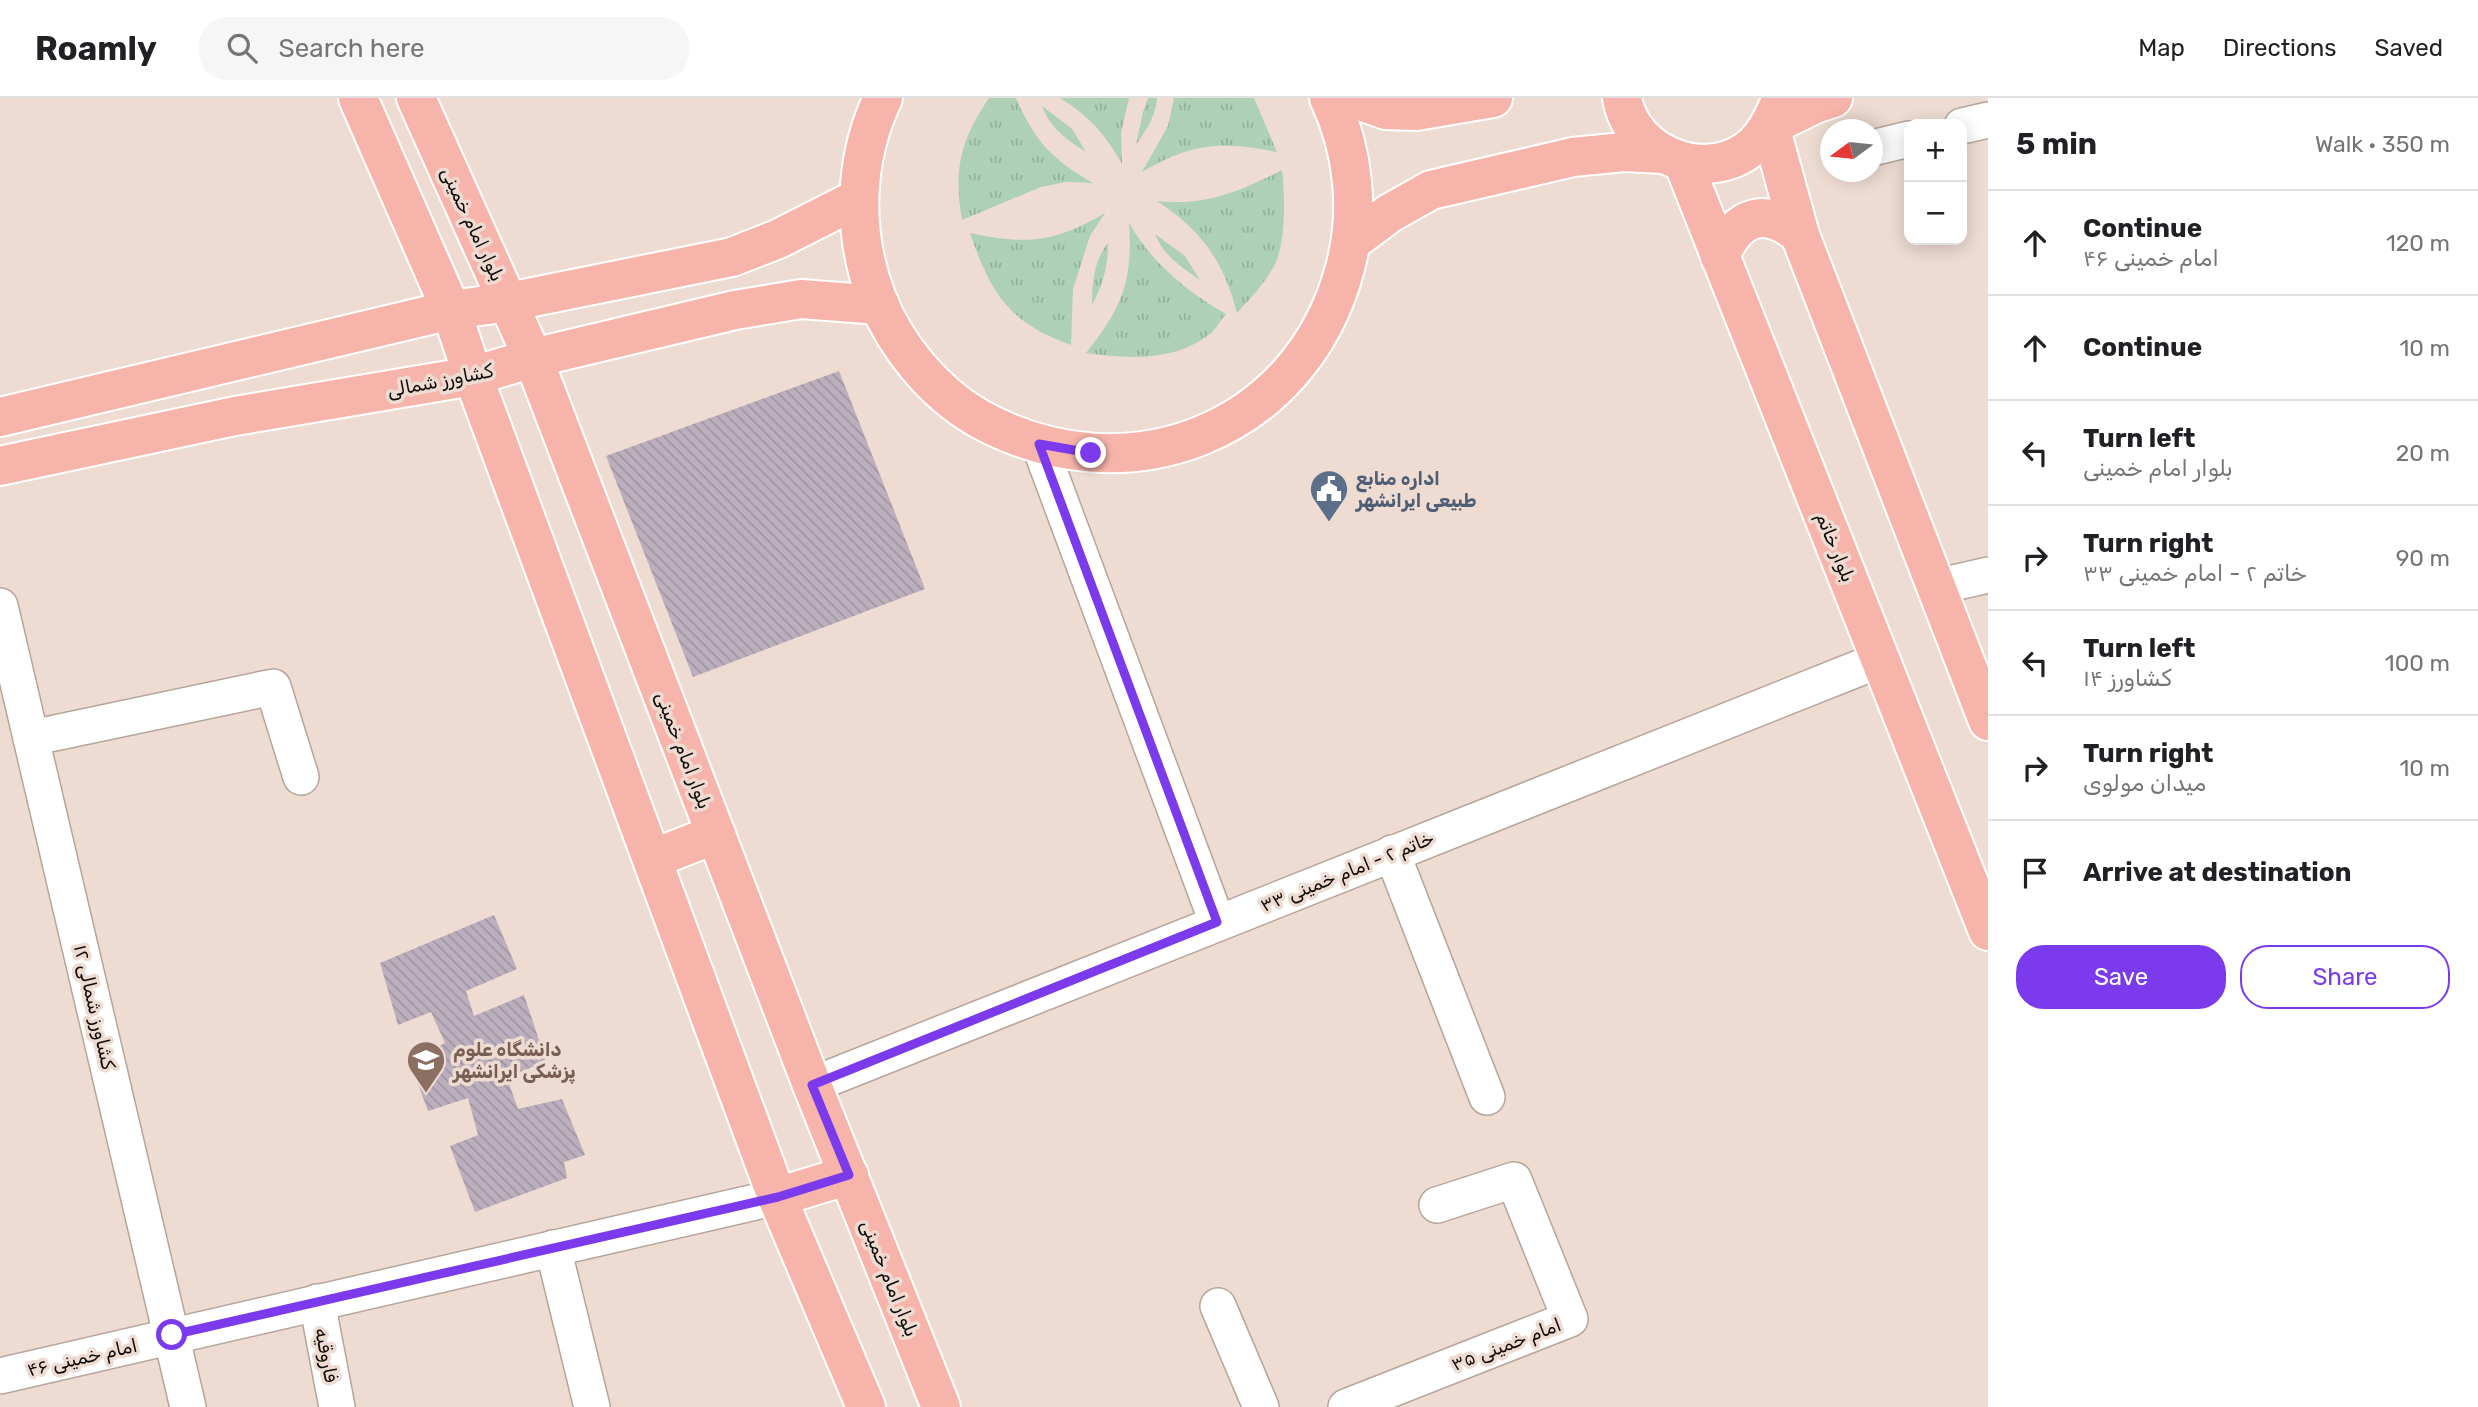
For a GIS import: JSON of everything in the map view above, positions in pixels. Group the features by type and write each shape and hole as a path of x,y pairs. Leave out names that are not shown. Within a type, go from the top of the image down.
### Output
{"main road":[{"path":"358,98 451,310 472,376 778,1197 866,1407"},
{"name":"بلوار امام خمینی","path":"415,98 533,358 812,1085 941,1407"},
{"path":"883,98 868,139 862,167 859,198 863,248 869,277 880,305 905,349 924,373 953,400 995,427 1039,444 1071,452 1131,453 1180,443 1208,432 1243,413 1289,374 1319,334 1336,297 1351,242 1353,209 1351,169 1342,130 1329,98"},
{"path":"1352,98 1386,110 1416,111 1493,98"},
{"path":"1622,98 1632,126 1646,142 1673,158"},
{"path":"1351,242 1390,213 1431,190 1573,156 1624,152 1708,164 1732,158 1754,145 1775,112 1833,98"},
{"path":"1775,112 1800,235 1988,721"},
{"name":"بلوار خاتم","path":"1673,158 1720,257 1988,931"},
{"path":"0,417 451,310 509,302 732,257 778,240 859,198"},
{"path":"1720,257 1736,229 1765,216 1784,222 1800,235"},
{"name":"کشاورز شمالی","path":"0,466 235,416 472,376 533,358 735,310 801,299 880,305"},
{"path":"652,859 716,834"},
{"path":"778,1197 849,1175"}],"street":[{"path":"1967,125 1988,120"},
{"path":"1883,145 1904,140"},
{"path":"1039,444 1217,922"},
{"path":"1936,587 1988,575"},
{"name":"کشاورز شمالی ۱۲","path":"0,606 188,1407"},
{"name":"خاتم ۲ - امام خمینی ۳۳","path":"812,1085 1882,659"},
{"path":"31,738 272,687 301,777"},
{"path":"1392,853 1487,1097"},
{"name":"امام خمینی ۳۵","path":"1346,1407 1570,1319 1514,1180 1437,1205"},
{"name":"امام خمینی ۴۶","path":"0,1376 778,1197"},
{"path":"553,1248 592,1407"},
{"name":"فاروقیه","path":"317,1302 337,1407"},
{"path":"1218,1306 1261,1407"}],"green space":[{"path":"989,98 1016,98 1030,127 1056,158 1093,183 1066,182 1041,187 962,220 958,186 962,156 972,127"},
{"path":"1060,98 1129,98 1121,132 1122,164 1095,126"},
{"path":"1148,98 1157,98 1155,111 1136,145 1143,112"},
{"path":"1174,98 1254,98 1277,152 1239,146 1207,147 1176,155 1142,172 1168,126"},
{"path":"1042,106 1072,129 1086,152 1054,127"},
{"path":"1282,170 1284,218 1279,254 1267,277 1237,313 1225,277 1209,248 1187,224 1157,201 1191,201 1222,196"},
{"path":"1105,213 1090,236 1073,289 1071,345 1032,327 1005,304 986,273 970,233 1008,239 1040,239 1070,230"},
{"path":"1129,223 1148,251 1171,275 1226,314 1212,332 1198,342 1183,349 1152,356 1086,353 1108,322 1127,278"},
{"path":"1155,234 1185,256 1200,280 1168,254"},
{"path":"1108,243 1104,275 1092,305 1095,272"}],"building":[{"path":"839,371 925,589 693,677 606,456"},
{"path":"494,915 517,969 466,991 474,1016 524,995 546,1061 507,1078 518,1109 562,1099 585,1155 564,1162 567,1178 475,1212 450,1146 478,1135 468,1098 428,1111 410,1062 445,1043 431,1012 398,1025 380,963"}],"place":[{"name":"اداره منابع طبیعی ایرانشهر","path":"1329,523"},
{"name":"دانشگاه علوم پزشکی ایرانشهر","path":"426,1094"}],"route":[{"path":"172,1335 778,1197 849,1175 812,1085 1217,922 1039,444 1071,452 1091,453"}]}
